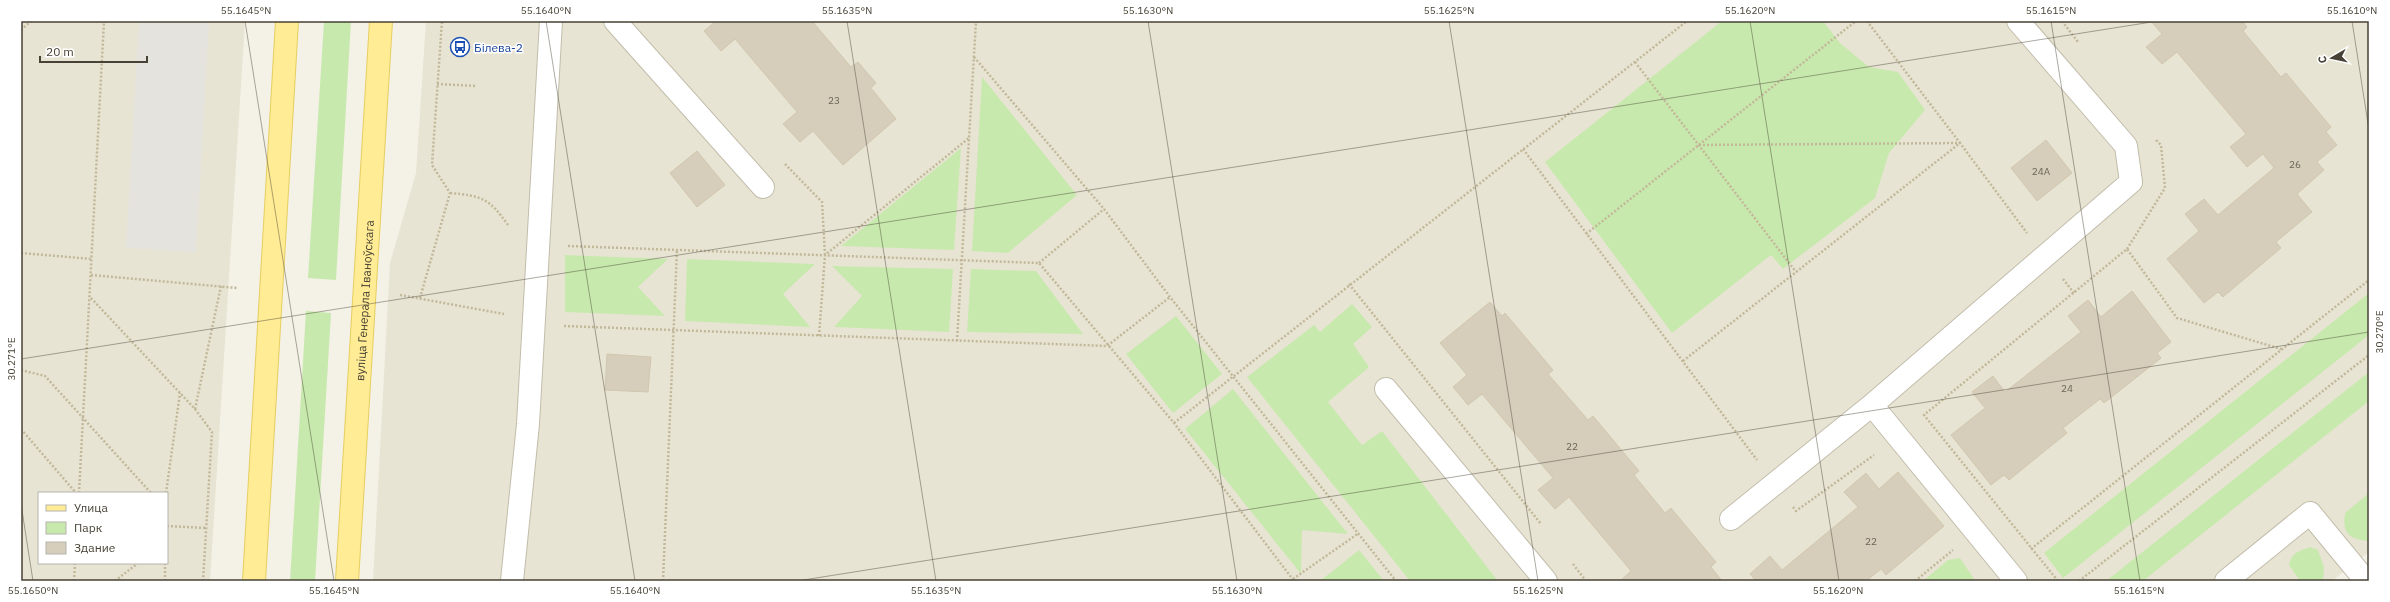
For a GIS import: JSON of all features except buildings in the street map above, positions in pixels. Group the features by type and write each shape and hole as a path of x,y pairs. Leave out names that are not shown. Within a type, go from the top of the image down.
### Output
{"main road":[{"path":"254,581 287,21"},
{"name":"вуліца Генерала Іваноўскага","path":"348,581 381,21"}],"lane":[{"path":"512,581 528,424 551,21"},
{"path":"615,21 763,187"},
{"path":"1731,519 1872,405 2131,182 2126,146 2018,21"},
{"path":"1386,389 1546,581"},
{"path":"1872,405 2011,575"},
{"path":"2226,581 2310,513 2366,581"}],"path":[{"path":"21,30 31,21"},
{"path":"79,492 104,21"},
{"path":"420,298 450,193 432,165 442,21"},
{"path":"957,341 976,21"},
{"path":"1174,423 1349,284 1687,21"},
{"path":"1586,234 1856,21"},
{"path":"1867,21 2044,257 2074,293"},
{"path":"974,57 1104,209 1170,297 1234,375 1396,581"},
{"path":"1635,62 1796,272"},
{"path":"437,84 476,86"},
{"path":"819,336 825,255 969,138"},
{"path":"1699,145 1960,143"},
{"path":"1683,361 1960,143"},
{"path":"1523,149 1796,511 1898,437 2127,249 2177,318 2281,349"},
{"path":"450,193 474,195"},
{"path":"563,246 1039,263 1104,209"},
{"path":"663,581 677,249"},
{"path":"21,253 92,259"},
{"path":"1039,263 1107,346 1174,423 1294,580 1359,533"},
{"path":"91,275 237,288"},
{"path":"2011,575 2032,548 2369,280"},
{"path":"1349,284 1542,525"},
{"path":"195,409 221,286"},
{"path":"400,295 560,326 1107,346 1170,297"},
{"path":"90,297 195,409 212,432 203,581"},
{"path":"2079,581 2369,355"},
{"path":"21,370 45,376 84,416 150,492"},
{"path":"166,492 180,393"},
{"path":"1924,415 2058,581"},
{"path":"21,429 75,492"},
{"path":"168,526 206,528"},
{"path":"1915,581 1956,547"},
{"path":"1571,562 1586,581"},
{"path":"74,581 75,564"},
{"path":"115,581 137,564"},
{"path":"165,564 165,581"}],"shaded area":[{"path":"21,21 245,21 210,581 21,581"},
{"path":"139,21 209,21 196,252 126,248"},
{"path":"426,21 2369,21 2369,552 2332,581 373,581 390,263 416,173"}],"green space":[{"path":"324,21 351,21 336,280 308,278"},
{"path":"1722,21 1823,21 1840,43 1869,67 1898,72 1925,110 1889,153 1875,198 1783,269 1771,255 1672,333 1545,162"},
{"path":"982,77 1077,195 1008,253 972,251"},
{"path":"961,148 954,250 841,246"},
{"path":"565,255 668,259 638,287 665,316 565,312"},
{"path":"687,259 815,264 783,294 810,327 685,321"},
{"path":"832,266 953,269 949,332 834,327 862,296"},
{"path":"971,269 1036,271 1083,334 967,332"},
{"path":"2369,293 2369,335 2063,578 2044,553"},
{"path":"1352,304 1372,327 1353,344 1369,367 1328,402 1362,445 1382,431 1498,581 1410,581 1247,377 1314,325 1320,332"},
{"path":"306,311 331,313 315,581 290,581"},
{"path":"1176,316 1222,374 1173,413 1126,354"},
{"path":"2369,372 2369,401 2143,581 2106,581"},
{"path":"1233,389 1348,534 1302,530 1301,574 1185,429"},
{"path":"2369,493 2369,541 2356,539 2348,534 2344,520 2345,513"},
{"path":"2310,547 2318,550 2324,567 2323,581 2300,581 2289,565 2294,555 2299,551"},
{"path":"1359,550 1384,581 1320,581"},
{"path":"1960,558 1974,579 1971,581 1923,581 1948,560"}],"place":[{"name":"Білева-2","path":"460,47"}]}
